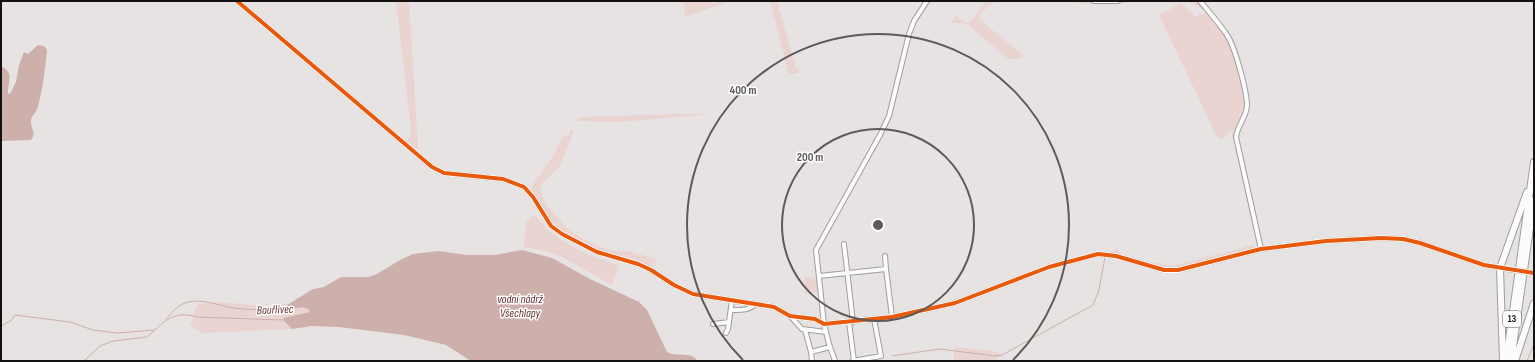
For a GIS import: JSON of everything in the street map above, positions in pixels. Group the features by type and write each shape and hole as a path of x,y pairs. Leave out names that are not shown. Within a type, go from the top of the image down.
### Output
{"highway":[{"name":"13","path":"1506,361 1534,162"},
{"path":"1502,361 1500,268 1532,179"},
{"name":"13","path":"1511,361 1534,200"},
{"path":"1515,361 1534,303"}],"street":[{"path":"237,1 432,167 444,173 503,179 524,187 533,197 551,226 562,234 596,252 638,264 693,294 774,307 790,316 805,330 826,332"},
{"path":"835,361 824,324 816,250 889,116 901,60 909,34 914,21 927,1"},
{"path":"1094,1 1118,1"},
{"path":"1200,1 1228,35 1246,95 1247,107 1245,116 1236,132 1236,137 1261,249"},
{"path":"790,316 815,319 824,324 892,317 955,303 1049,267 1098,254 1116,256 1164,270 1178,270 1261,249 1326,241 1382,238 1403,239 1420,243 1484,265 1534,273"},
{"path":"844,244 853,361 881,356 874,319"},
{"path":"885,256 892,317"},
{"path":"819,276 886,269"},
{"path":"726,332 728,329 732,300"},
{"path":"731,310 747,309 755,304"},
{"path":"713,324 729,322"},
{"path":"805,330 812,361"},
{"path":"811,352 830,347"}],"shaded area":[{"path":"396,1 409,1 418,147 420,151 407,141 411,129"},
{"path":"683,1 713,1 712,4 721,1 730,1 685,17"},
{"path":"770,1 777,1 795,65 800,72 789,75"},
{"path":"984,1 995,1 982,12 979,19 1024,56 1016,59 1008,59 967,24 951,23 956,16 968,24 984,5"},
{"path":"1058,1 1107,3 1134,1 1105,5"},
{"path":"1188,1 1198,1 1225,34 1233,52 1243,86 1246,102 1245,114 1236,132 1258,245 1255,244 1256,241 1232,135 1233,130 1222,139 1217,137 1159,15 1181,3 1196,17 1205,13 1204,10"},
{"path":"711,114 620,122 578,121 580,117"},
{"path":"570,130 574,131 560,166 542,184 540,190 545,203 568,229 583,239 600,247 615,251 627,251 657,259 652,267 599,250 572,238 552,223 543,211 531,188 555,153 563,136 569,135"},
{"path":"534,214 548,230 576,249 619,265 612,285 562,257 549,252 524,247 526,223"},
{"path":"1253,245 1257,248 1174,268 1160,267 1112,253 1117,248 1123,255 1144,261 1172,266"},
{"path":"804,277 817,278 818,292 805,294"},
{"path":"220,302 263,306 285,304 287,305 287,308 290,309 305,308 310,312 292,316 283,320 292,329 203,333 190,325 198,304"},
{"path":"954,347 993,351 1002,354 995,361 954,361"}],"water":[{"path":"38,45 44,46 47,50 40,99 31,120 33,137 31,140 1,141 1,67 8,71 9,74 8,93 10,94 16,82 19,65 24,52 28,54"},
{"name":"vodní nádrž Všechlapy","path":"522,250 552,258 590,279 639,302 647,310 667,352 671,354 691,356 698,361 471,361 446,345 404,335 339,327 312,326 292,329 283,320 284,318 310,312 306,308 288,310 287,305 313,289 324,287 341,277 368,277 375,275 413,254 439,251 466,255 495,255"}],"waterway":[{"path":"892,356 940,349 995,356 1002,355 1093,305 1099,290 1105,257"},
{"path":"166,319 180,306 191,301 203,301 234,308 267,310 287,308"},
{"name":"Bouřlivec","path":"1,326 12,320 15,315 70,322 93,330 117,333 155,330 169,318 179,315 283,320"},
{"path":"84,361 100,346 113,341 147,337 154,331"},
{"path":"1527,361 1534,344"}],"cycle path":[{"path":"237,1 432,167 444,173 503,179 524,187 533,197 551,226 562,234 597,252 638,264 693,294 774,307 790,316 815,319 824,324 892,317 955,303 1049,267 1098,254 1116,256 1164,270 1178,270 1261,249 1326,241 1381,238 1403,239 1420,243 1484,265 1534,273"}]}
